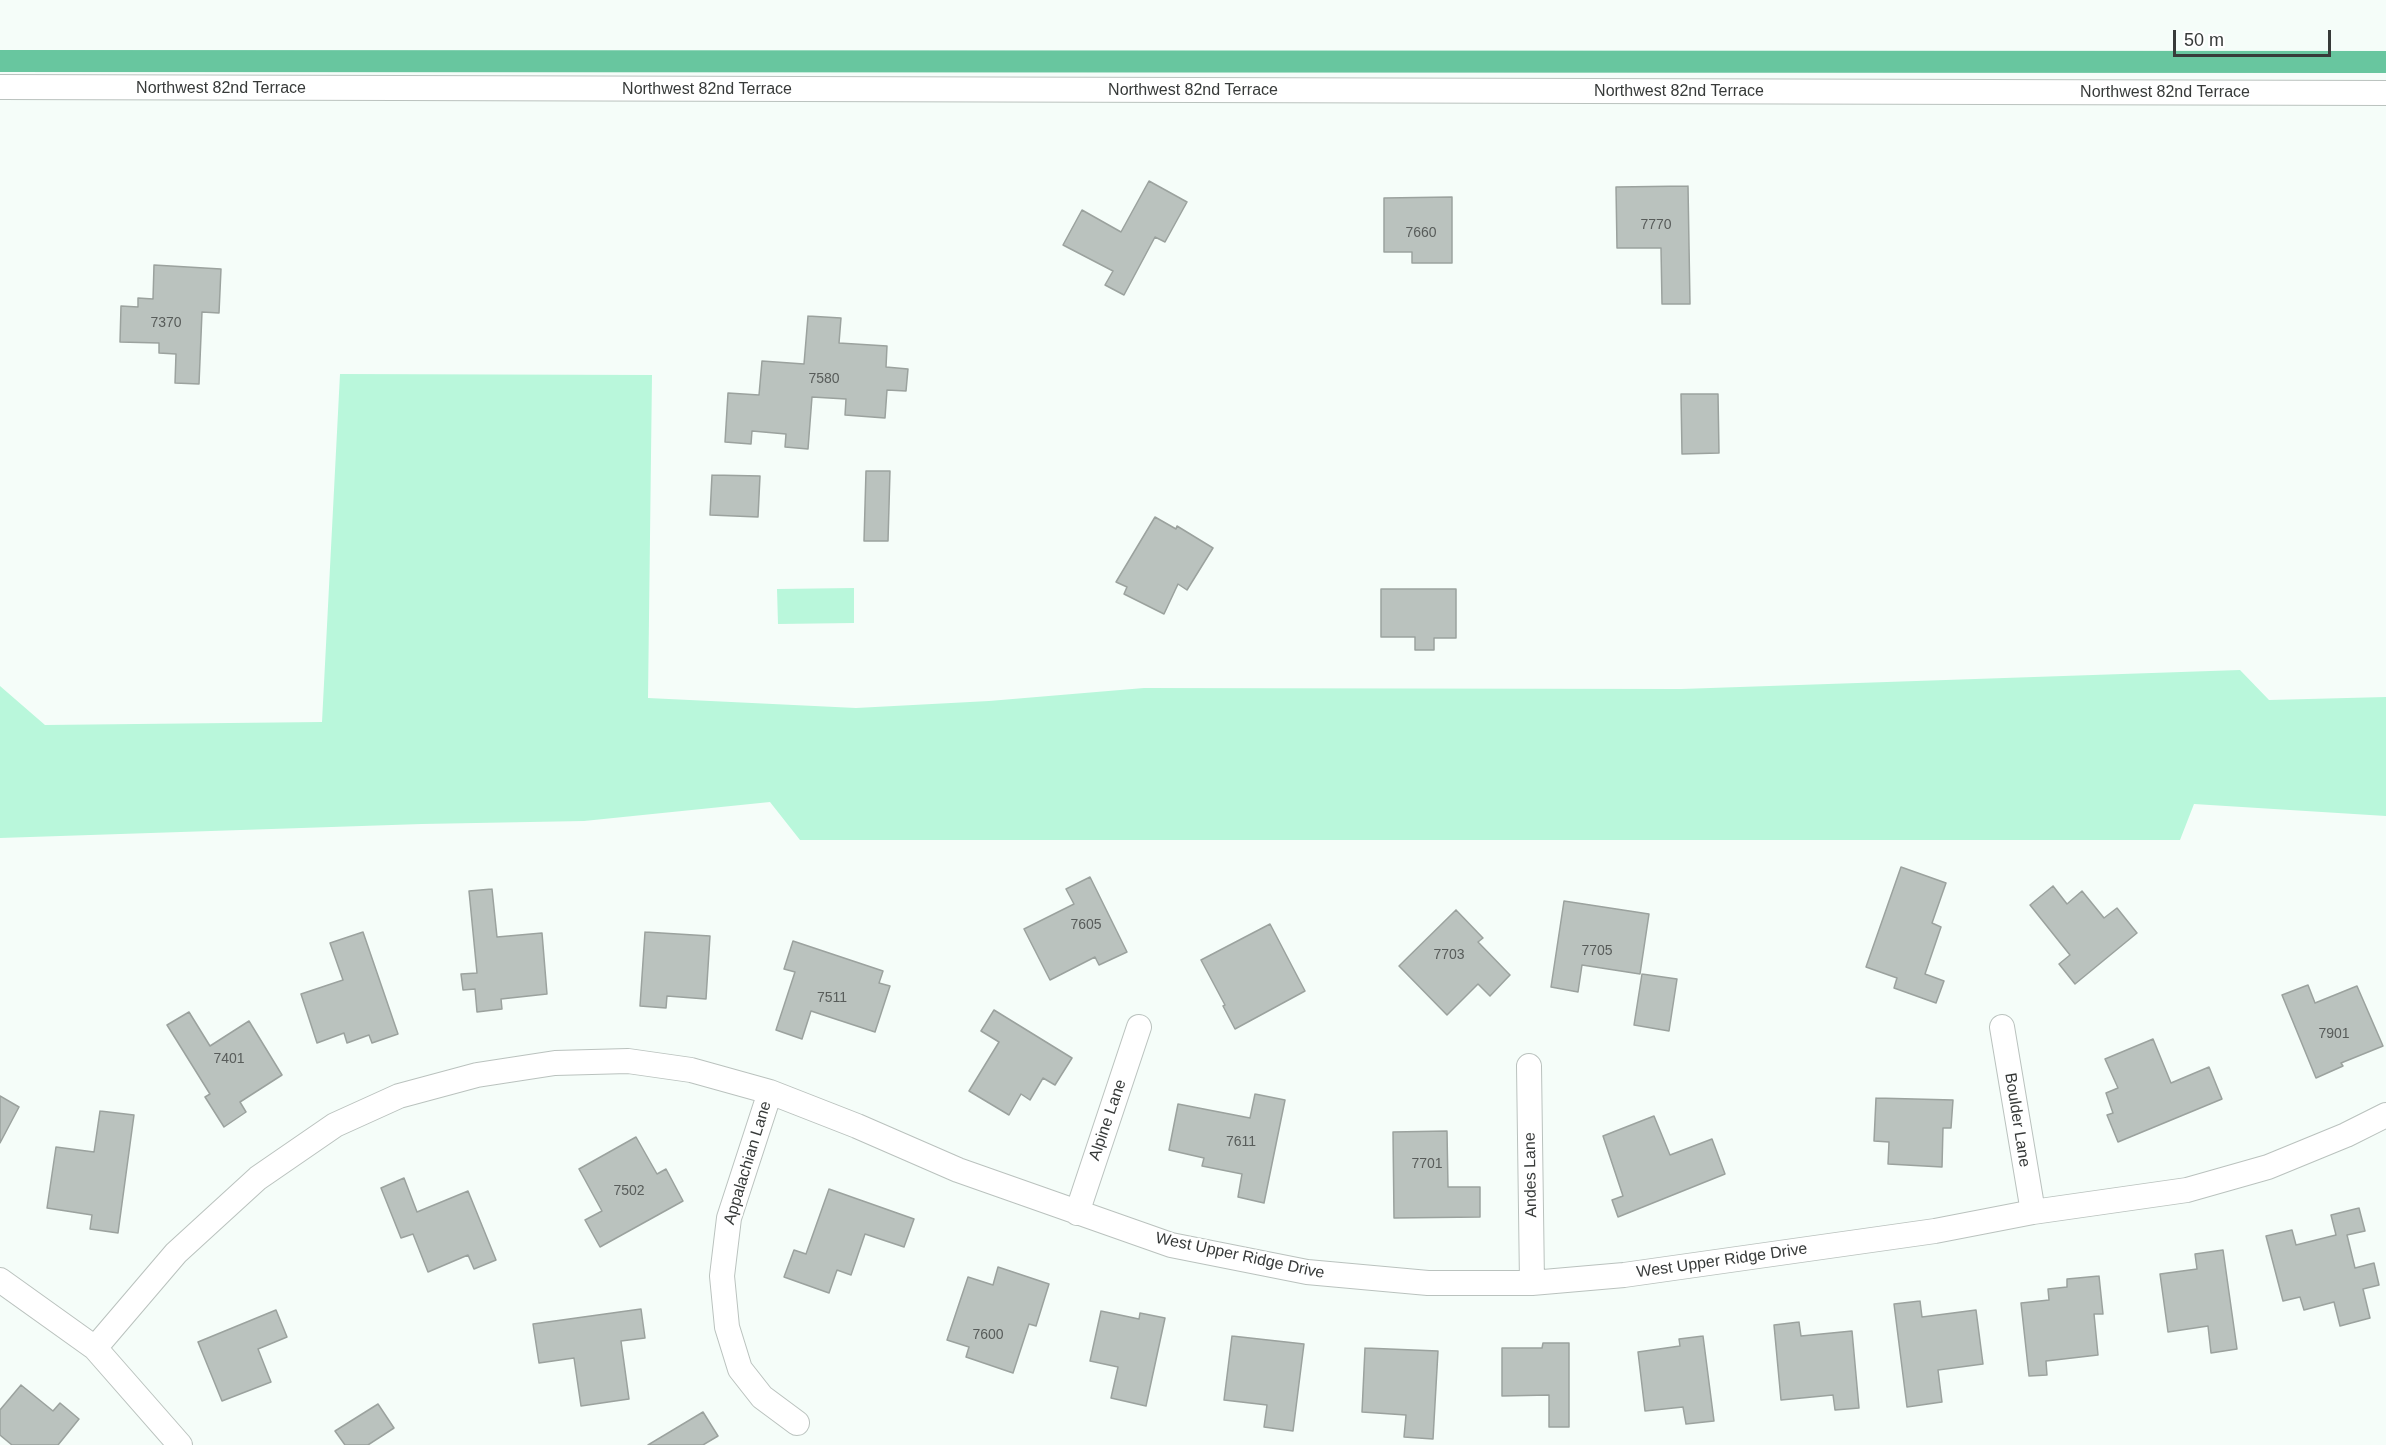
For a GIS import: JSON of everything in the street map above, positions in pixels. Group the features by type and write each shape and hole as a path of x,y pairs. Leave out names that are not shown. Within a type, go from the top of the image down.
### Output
{"street":[{"name":"Northwest 82nd Terrace","path":"0,87 2386,93"},
{"name":"Alpine Lane","path":"1077,1212 1139,1027"},
{"name":"Boulder Lane","path":"2002,1027 2033,1212"},
{"name":"West Upper Ridge Drive","path":"95,1348 176,1253 258,1178 335,1125 399,1096 477,1075 555,1063 628,1060 691,1070 770,1092 857,1126 958,1170 1171,1245 1307,1272 1428,1283 1532,1283 1624,1275 1877,1239 2033,1212 2187,1190 2268,1167 2346,1135 2386,1115"},
{"name":"Andes Lane","path":"1530,1066 1532,1283"},
{"name":"Appalachian Lane","path":"770,1092 729,1218 722,1276 728,1327 740,1369 762,1397 797,1423"},
{"path":"0,1280 95,1348 180,1445"}],"green space":[{"path":"340,374 652,375 648,698 856,708 989,701 1144,688 1681,689 2240,670 2269,700 2386,697 2386,816 2194,804 2180,840 800,840 770,802 584,821 0,838 0,686 45,725 322,722"},
{"path":"854,588 854,623 778,624 777,589"}],"building":[{"path":"1149,181 1187,202 1165,242 1155,237 1124,295 1105,285 1113,271 1063,245 1082,210 1121,232"},
{"path":"1688,186 1690,304 1662,304 1661,248 1617,248 1616,187"},
{"path":"1452,197 1452,263 1412,263 1412,252 1384,252 1384,198"},
{"path":"154,265 221,269 219,313 202,312 199,384 175,383 176,354 159,353 159,343 120,342 121,306 138,307 138,298 153,299"},
{"path":"808,316 841,318 839,343 887,346 886,367 908,369 906,391 887,390 885,418 845,415 846,399 812,397 808,449 785,447 786,434 752,431 751,444 725,442 728,393 759,395 762,361 804,364"},
{"path":"1681,394 1718,394 1719,453 1682,454"},
{"path":"866,471 890,471 888,541 864,541"},
{"path":"712,475 760,476 758,517 710,515"},
{"path":"1155,517 1176,529 1177,526 1213,548 1187,590 1178,584 1164,614 1124,594 1127,587 1116,582"},
{"path":"1381,589 1456,589 1456,638 1434,638 1434,650 1415,650 1415,637 1381,637"},
{"path":"1901,867 1946,883 1932,923 1941,927 1925,974 1944,981 1936,1003 1894,988 1897,978 1866,967"},
{"path":"1090,877 1127,952 1099,965 1095,957 1050,980 1024,929 1074,904 1066,889"},
{"path":"2053,886 2067,904 2082,891 2104,918 2117,908 2137,933 2075,984 2059,964 2070,955 2030,905"},
{"path":"492,889 497,937 542,933 547,994 501,999 502,1009 477,1012 475,989 463,990 461,974 477,973 469,891"},
{"path":"1564,901 1649,914 1640,974 1582,965 1578,992 1551,987"},
{"path":"1456,910 1483,938 1478,942 1510,975 1490,996 1478,984 1447,1015 1399,966"},
{"path":"1270,924 1305,991 1235,1029 1201,960"},
{"path":"363,932 398,1034 372,1043 369,1035 347,1043 344,1033 317,1043 301,994 343,980 330,943"},
{"path":"645,932 710,936 706,999 667,996 666,1008 640,1006"},
{"path":"793,941 883,971 879,983 890,986 875,1032 811,1011 802,1039 776,1030 795,972 784,969"},
{"path":"1642,974 1677,979 1669,1031 1634,1025"},
{"path":"2308,985 2315,1003 2357,986 2383,1046 2341,1063 2343,1066 2316,1078 2282,995"},
{"path":"994,1010 1072,1058 1055,1085 1043,1078 1030,1100 1021,1094 1009,1115 969,1091 999,1042 981,1031"},
{"path":"189,1012 210,1046 249,1021 282,1075 240,1102 246,1112 224,1127 205,1097 210,1094 167,1025"},
{"path":"2153,1039 2171,1083 2209,1067 2222,1099 2118,1142 2107,1115 2113,1113 2106,1093 2118,1088 2105,1059"},
{"path":"1255,1094 1285,1100 1264,1203 1238,1197 1242,1174 1202,1166 1204,1158 1169,1150 1178,1104 1250,1118"},
{"path":"0,1096 19,1107 0,1143"},
{"path":"1876,1098 1953,1100 1951,1128 1943,1128 1942,1167 1888,1164 1889,1142 1874,1141"},
{"path":"100,1111 134,1115 118,1233 90,1229 92,1215 47,1208 56,1147 94,1152"},
{"path":"1654,1116 1670,1155 1712,1139 1725,1174 1618,1217 1612,1200 1623,1196 1603,1136"},
{"path":"1447,1131 1448,1187 1480,1187 1480,1217 1394,1218 1393,1132"},
{"path":"636,1137 657,1174 666,1169 683,1201 600,1247 585,1220 602,1211 579,1169"},
{"path":"404,1178 417,1212 468,1191 496,1260 474,1269 468,1255 428,1272 413,1234 401,1238 381,1188"},
{"path":"829,1189 914,1219 904,1247 865,1234 851,1275 837,1270 829,1293 784,1277 794,1250 806,1254"},
{"path":"2359,1208 2365,1231 2347,1235 2355,1268 2374,1263 2379,1285 2363,1289 2370,1318 2340,1326 2334,1302 2304,1310 2300,1297 2283,1301 2266,1236 2292,1230 2296,1245 2336,1235 2331,1215"},
{"path":"2223,1250 2237,1349 2211,1353 2208,1326 2168,1332 2160,1274 2197,1269 2195,1254"},
{"path":"998,1267 1049,1284 1036,1326 1029,1324 1013,1373 966,1357 969,1347 947,1340 968,1277 993,1285"},
{"path":"2099,1276 2103,1314 2094,1314 2098,1355 2046,1361 2047,1375 2029,1376 2021,1303 2049,1300 2048,1289 2067,1287 2067,1279"},
{"path":"1920,1301 1922,1317 1976,1310 1983,1364 1938,1370 1942,1402 1907,1407 1894,1304"},
{"path":"641,1309 645,1338 621,1341 629,1399 581,1406 574,1358 539,1363 533,1324"},
{"path":"276,1310 287,1337 258,1349 271,1382 222,1401 198,1342"},
{"path":"1101,1311 1139,1319 1140,1313 1165,1318 1146,1406 1111,1398 1118,1367 1090,1361"},
{"path":"1799,1322 1801,1336 1852,1331 1859,1408 1835,1410 1833,1395 1781,1400 1774,1325"},
{"path":"1232,1336 1304,1344 1293,1431 1264,1427 1267,1405 1224,1400"},
{"path":"1703,1336 1714,1421 1686,1424 1683,1407 1645,1411 1638,1352 1680,1346 1679,1339"},
{"path":"1543,1343 1569,1343 1569,1427 1549,1427 1549,1395 1502,1396 1502,1348 1542,1348"},
{"path":"1365,1348 1438,1351 1433,1439 1404,1437 1406,1415 1362,1412"},
{"path":"21,1385 53,1411 60,1403 79,1419 58,1445 12,1445 0,1435 0,1410"},
{"path":"378,1404 394,1428 368,1445 345,1445 335,1431"},
{"path":"703,1412 718,1436 703,1445 648,1445"}],"waterway":[{"path":"0,61 2386,62"}]}
